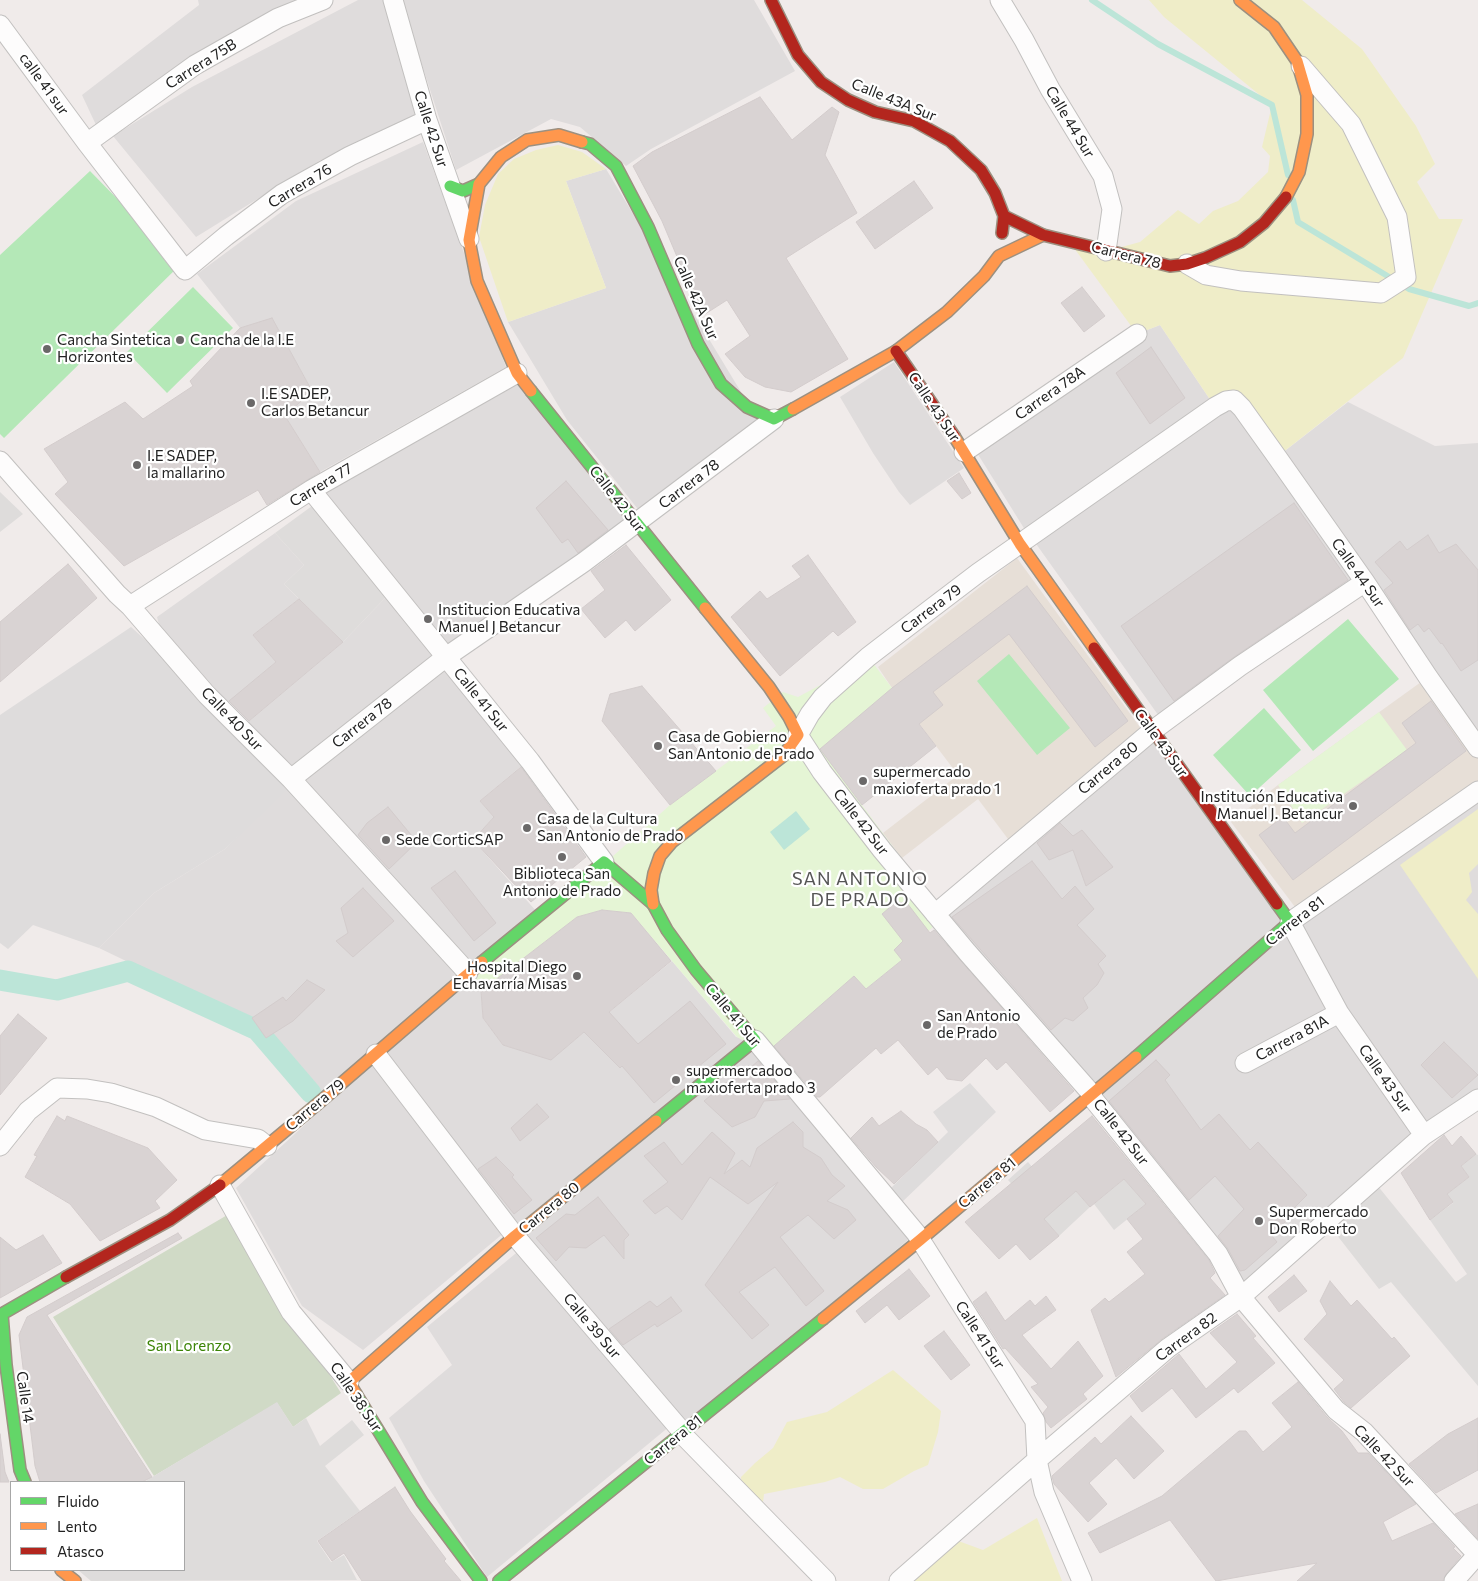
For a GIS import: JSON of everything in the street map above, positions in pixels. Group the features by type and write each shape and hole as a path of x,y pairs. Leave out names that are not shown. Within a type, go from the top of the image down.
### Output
{"main road":[{"name":"Calle 43A Sur","path":"771,0 798,55 821,82 848,100 875,112 914,121 950,141 981,170 995,193 1004,216"},
{"name":"Carrera 78","path":"1004,216 1042,235 1170,266 1196,261 1240,242 1264,223 1284,201 1299,172 1307,134 1307,94 1297,61 1274,27 1240,0"},
{"name":"Calle 42A Sur","path":"479,184 501,157 527,140 559,135 590,144 616,166 648,228 698,344 721,384 747,407 774,419"},
{"path":"450,186 463,191 479,184"},
{"path":"469,240 479,184"},
{"path":"998,256 1004,216"},
{"name":"Carrera 78","path":"774,419 896,351 947,312 984,276 998,256 1042,235"},
{"name":"Calle 42 Sur","path":"469,240 478,281 517,373 636,524 769,687 790,717 798,734"},
{"name":"Calle 43 Sur","path":"896,351 964,452 1020,544 1290,922"},
{"name":"Carrera 79","path":"653,904 651,890 660,856 672,842 784,756 798,734"},
{"name":"Carrera 79","path":"642,864 660,856"},
{"name":"Carrera 79","path":"1,1315 170,1220 220,1186 376,1054 468,973 610,866 630,868"},
{"name":"Calle 41 Sur","path":"610,866 653,904 667,930 696,970 755,1040"},
{"name":"Carrera 81","path":"499,1581 920,1240 1092,1096 1290,922"},
{"name":"Carrera 80","path":"349,1382 515,1236 755,1040"},
{"name":"Calle 14","path":"1,1315 20,1470 25,1481"},
{"name":"Calle 38 Sur","path":"349,1382 422,1502 481,1581"},
{"path":"62,1571 75,1581"}],"street":[{"name":"Carrera 75B","path":"87,143 195,65 278,18 323,0"},
{"name":"Calle 42 Sur","path":"393,0 427,120 469,240"},
{"name":"Calle 44 Sur","path":"1000,0 1050,90 1103,176 1112,209 1106,251"},
{"name":"calle 41 sur","path":"0,25 87,143 185,270"},
{"path":"1196,261 1206,276 1241,281 1381,293 1406,277 1397,217 1351,124 1297,61"},
{"name":"Carrera 76","path":"185,270 282,194 350,156 427,120"},
{"name":"Carrera 78A","path":"964,452 1137,334"},
{"name":"Carrera 77","path":"130,606 310,490 517,373"},
{"name":"Calle 44 Sur","path":"1234,400 1242,408 1365,582 1478,748"},
{"name":"Carrera 79","path":"798,734 823,697 868,657 978,573 1215,407 1226,401 1234,400"},
{"name":"Carrera 78","path":"291,779 446,656 636,524 774,419"},
{"name":"Calle 40 Sur","path":"0,462 117,594 130,606 207,695 291,779 468,973"},
{"name":"Calle 41 Sur","path":"310,490 530,760 610,866"},
{"name":"Carrera 80","path":"935,914 1152,731 1240,666 1365,582"},
{"name":"Calle 42 Sur","path":"798,734 828,780 935,914 1092,1096 1218,1254 1241,1298 1336,1410 1364,1432 1477,1554"},
{"name":"Carrera 81","path":"1290,922 1478,791"},
{"name":"Calle 43 Sur","path":"1290,922 1339,1014 1424,1135"},
{"name":"Carrera 81A","path":"1245,1063 1339,1014"},
{"name":"Calle 41 Sur","path":"755,1040 920,1240 1035,1421 1037,1460 1044,1492 1082,1581"},
{"name":"Calle 39 Sur","path":"376,1054 515,1236 682,1433 826,1581"},
{"path":"0,1146 28,1111 57,1088 87,1089 111,1093 156,1106 205,1130 258,1139 267,1146"},
{"name":"Carrera 82","path":"899,1581 1168,1348 1241,1298 1424,1135 1478,1099"},
{"name":"Calle 38 Sur","path":"220,1186 291,1312 349,1382"},
{"path":"1454,1581 1477,1554"}],"shaded area":[{"path":"198,0 316,0 96,125 82,95 199,5"},
{"path":"358,0 383,0 416,116 319,161 196,237 113,136 192,87"},
{"path":"401,0 754,0 795,71 651,149 626,166 580,127 551,119 456,170"},
{"path":"1149,0 1302,0 1362,49 1416,126 1435,164 1417,182 1439,219 1463,219 1403,358 1277,457 1242,408 1215,407 1160,325 1137,334 1074,248 1107,251 1140,242 1178,210 1199,224 1213,211 1238,201 1268,172 1270,156 1262,147 1272,105 1164,17"},
{"path":"423,142 506,367 320,472 285,416 312,391 272,319 240,328 197,274 296,201"},
{"path":"558,145 582,152 606,169 566,181 606,288 508,322 479,237 485,205 498,174 514,159 536,150"},
{"path":"606,169 758,420 641,513 567,420 508,322 606,288 566,181"},
{"path":"1160,325 1215,407 1027,533 974,448 1137,334"},
{"path":"894,362 964,468 910,505 873,453 840,397"},
{"path":"517,373 636,524 447,656 525,763 480,801 494,817 473,840 537,912 468,973 481,991 483,1018 503,1045 551,1059 672,961 736,1037 755,1040 916,1233 682,1433 376,1054 321,1101 255,1023 99,948 154,893 225,849 291,779 446,657 311,490"},
{"path":"1234,402 1364,581 1161,719 1034,541"},
{"path":"1348,402 1435,446 1478,443 1478,748 1277,457"},
{"path":"0,492 23,514 0,532"},
{"path":"312,506 386,597 343,642 284,584 304,565 275,533"},
{"path":"275,533 304,565 284,584 299,599 253,635 276,662 228,703 198,669 162,636 157,617"},
{"path":"1017,558 1142,730 1014,847 978,799 902,858 883,833 958,775 878,667"},
{"path":"386,597 435,655 294,767 248,722 343,642"},
{"path":"131,627 207,695 291,779 286,790 225,849 154,893 99,948 33,925 8,949 0,943 0,715"},
{"path":"866,654 892,688 841,777 935,903 935,925 903,954 900,962 866,989 854,977 766,1054 737,1037 631,913 602,910 577,917 481,991 468,973 612,857 670,805 776,726 763,708 783,692 798,697 839,675"},
{"name":"Institución Educativa Manuel J. Betancur","path":"1428,677 1478,748 1478,791 1298,911 1231,822 1278,785"},
{"path":"1379,712 1407,750 1302,823 1278,785"},
{"path":"1151,738 1296,925 1478,792 1478,1099 1241,1297 1218,1254 935,914"},
{"path":"1478,809 1478,864 1469,873 1472,892 1466,900 1478,914 1478,979 1400,865"},
{"path":"796,811 810,829 784,850 770,832"},
{"path":"373,1062 505,1232 363,1350 302,1306 236,1188"},
{"path":"970,1083 996,1112 899,1205 889,1190 948,1132 933,1112"},
{"path":"1476,1154 1478,1155 1478,1386 1391,1282 1379,1289 1336,1234 1346,1226 1340,1218 1377,1185 1456,1282 1467,1274 1430,1220 1453,1203 1447,1194 1469,1177 1461,1166"},
{"path":"1028,1162 1062,1202 1076,1191 1090,1207 1059,1236 1008,1180"},
{"path":"1124,1179 1146,1204 1114,1230 1094,1204"},
{"path":"521,1249 670,1426 487,1577 424,1481 389,1418 452,1365 427,1327"},
{"path":"893,1370 941,1411 938,1432 928,1465 883,1489 863,1489 840,1477 825,1482 764,1494 762,1511 743,1497 741,1477 773,1448 787,1422 827,1412"},
{"path":"277,1402 293,1427 306,1418 320,1446 352,1420 364,1435 325,1466 360,1511 317,1541 331,1562 344,1555 357,1580 91,1581 79,1571 185,1571 185,1481 146,1481"},
{"path":"1037,1518 1062,1581 911,1581 953,1539 983,1550"}],"green space":[{"name":"Cancha Sintetica Horizontes","path":"90,171 181,264 4,438 0,434 0,255"},
{"name":"Cancha de la I.E","path":"193,287 233,328 167,393 127,352"},
{"path":"1348,619 1399,679 1313,751 1263,690"},
{"path":"1009,654 1070,728 1037,755 977,681"},
{"path":"1264,708 1301,750 1250,796 1213,755"},
{"name":"San Lorenzo","path":"229,1214 341,1393 293,1427 277,1403 154,1476 53,1317"}],"building":[{"path":"760,97 792,140 832,107 839,112 825,155 857,213 786,258 848,359 791,392 765,387 745,377 725,354 750,336 727,300 702,316 662,221 633,166 652,152"},
{"path":"914,181 933,208 875,249 856,222"},
{"path":"1082,287 1105,316 1084,332 1061,303"},
{"path":"272,318 312,391 285,416 320,472 267,505 258,490 124,566 55,494 68,482 44,449 125,402 143,419 193,386 190,381 240,328"},
{"path":"1151,347 1185,398 1150,424 1116,373"},
{"path":"959,473 971,493 962,499 947,481"},
{"path":"566,481 608,530 578,553 568,539 562,543 536,508"},
{"path":"1294,503 1348,580 1234,657 1174,701 1121,626"},
{"path":"1428,535 1439,553 1456,544 1478,570 1478,660 1461,671 1429,628 1424,632 1418,624 1410,630 1384,590 1393,583 1375,562 1400,541 1407,550"},
{"path":"626,545 671,600 635,631 626,620 605,638 581,609 605,590 591,571"},
{"path":"808,555 856,622 838,636 833,631 780,676 731,617 760,591 767,599 801,577 792,566"},
{"path":"68,564 97,598 0,682 0,622"},
{"path":"1027,586 1128,721 1095,747 1009,634 933,692 943,705 919,724 936,746 862,805 820,749 892,688"},
{"path":"299,599 343,642 249,721 229,701 276,662 253,635"},
{"name":"Casa de Gobierno San Antonio de Prado","path":"642,686 716,771 670,805 602,721 610,694"},
{"path":"1431,701 1466,751 1293,880 1259,835 1283,817 1295,833 1416,743 1402,723"},
{"name":"Casa de la Cultura San Antonio de Prado","path":"521,767 586,857 531,902 473,840 494,817 480,801"},
{"name":"Sede CorticSAP","path":"388,807 417,842 389,869 358,835 367,823"},
{"path":"1060,823 1073,836 1082,830 1113,867 1086,886 1073,850 1049,860 1037,843"},
{"path":"1032,861 1062,899 1075,886 1094,909 1077,925 1106,956 1098,964 1104,973 1097,985 1083,998 1088,1008 1073,1021 1065,1018 1051,1030 952,917"},
{"path":"455,871 496,923 474,941 431,888"},
{"path":"363,888 394,921 353,957 336,941 348,933 341,908"},
{"path":"896,902 907,903 930,933 934,930 1074,1091 1050,1112 1006,1062 997,1070 986,1058 962,1081 947,1079 937,1067 928,1075 898,1040 881,1054 876,1048 820,1097 817,1097 774,1046 854,976 866,989 902,960 894,950 903,941 882,914"},
{"name":"Hospital Diego Echavarría Misas","path":"602,910 631,913 671,961 609,1012 638,1044 690,1001 726,1044 654,1103 622,1066 620,1068 584,1032 551,1060 503,1045 483,1018 481,991 577,917"},
{"path":"307,980 325,990 293,1021 266,1038 252,1018 283,997 286,1001"},
{"path":"18,1014 47,1038 0,1095 0,1036"},
{"path":"1444,1042 1478,1075 1452,1098 1421,1065"},
{"path":"1156,1060 1170,1075 1165,1080 1201,1130 1219,1114 1250,1150 1258,1142 1307,1195 1293,1209 1296,1212 1271,1235 1277,1242 1245,1270 1240,1271 1228,1249 1218,1236 1244,1209 1215,1176 1189,1200 1109,1101"},
{"path":"758,1061 790,1099 764,1101 755,1117 732,1127 704,1101 745,1067 749,1066 750,1068"},
{"path":"537,1104 549,1117 520,1141 511,1128"},
{"path":"901,1111 916,1124 927,1130 938,1142 894,1184 876,1167 851,1138 872,1117 879,1126"},
{"path":"57,1116 65,1121 67,1116 148,1148 177,1180 155,1201 160,1208 100,1241 70,1204 25,1177 37,1156 34,1155"},
{"path":"1092,1116 1209,1260 1215,1273 1210,1278 1225,1295 1162,1339 1116,1377 1091,1310 1105,1298 1109,1302 1145,1274 1127,1252 1143,1239 1127,1219 1146,1204 1124,1179 1090,1207 1076,1191 1044,1219 1059,1236 1030,1260 1016,1244 999,1259 965,1222"},
{"path":"793,1122 803,1132 803,1147 821,1158 832,1175 845,1186 827,1201 848,1210 856,1220 834,1239 808,1215 780,1237 824,1291 806,1306 775,1267 739,1292 769,1325 752,1339 705,1285 778,1182 748,1204 710,1177 682,1220 667,1206 655,1214 643,1201 668,1182 644,1156 664,1142 682,1165 712,1132 735,1153 724,1174 742,1160 750,1167 757,1148"},
{"path":"1444,1135 1452,1146 1461,1136 1476,1154 1461,1166 1469,1177 1447,1194 1453,1202 1430,1220 1401,1173"},
{"path":"496,1157 514,1175 512,1177 532,1200 514,1214 478,1169"},
{"path":"598,1197 629,1235 624,1240 624,1259 604,1235 586,1248 569,1247 556,1261 536,1238 566,1214 575,1215"},
{"path":"178,1233 182,1238 47,1315 152,1477 144,1481 40,1481 35,1466 19,1335 27,1317"},
{"path":"43,1235 62,1263 0,1298 0,1237 16,1250"},
{"path":"909,1269 930,1296 899,1320 887,1305 865,1323 856,1311"},
{"path":"1294,1275 1307,1291 1279,1312 1268,1297"},
{"path":"1330,1281 1351,1306 1357,1300 1410,1356 1351,1408 1334,1389 1344,1380 1304,1339 1327,1314 1320,1301"},
{"path":"986,1292 1005,1321 1030,1300 1035,1306 1046,1296 1056,1310 1022,1335 1051,1369 1078,1341 1103,1376 1083,1394 1087,1399 1051,1428 1046,1422 1043,1413 1048,1407 1031,1387 1038,1384 1005,1348 1003,1349 973,1302"},
{"path":"671,1297 682,1311 657,1327 655,1324 623,1345 609,1329 650,1301 657,1307"},
{"path":"1237,1314 1256,1336 1253,1338 1275,1363 1238,1393 1234,1388 1196,1418 1172,1388 1142,1412 1130,1396 1179,1354 1206,1389 1237,1362 1210,1333"},
{"path":"944,1331 970,1365 951,1380 924,1346"},
{"path":"1298,1382 1327,1417 1342,1431 1358,1453 1368,1453 1416,1504 1383,1522 1392,1541 1433,1523 1455,1547 1453,1548 1461,1556 1446,1574 1443,1581 1297,1581 1317,1563 1216,1581 1170,1520 1100,1553 1088,1533 1162,1496 1239,1431 1246,1431 1263,1452 1292,1427 1272,1403"},
{"path":"1131,1416 1164,1451 1134,1479 1116,1458 1089,1483 1107,1504 1088,1522 1054,1484 1052,1476 1095,1437 1101,1444"},
{"path":"1478,1418 1478,1470 1436,1493 1409,1464 1448,1434"},
{"path":"0,1434 5,1472 9,1482 0,1482"},
{"path":"395,1487 410,1511 446,1559 444,1561 461,1581 362,1581 344,1553 332,1561 318,1541"},
{"path":"1478,1504 1478,1539 1455,1514"}],"waterway":[{"path":"1092,0 1158,44 1272,105 1288,175"},
{"path":"1293,200 1298,222 1409,289 1469,306 1478,303"},
{"path":"0,980 57,990 128,971 257,1030 311,1093"}],"traffic: fast":[{"path":"582,142 590,144 616,166 648,227 698,344 721,384 747,407 774,419 793,409"},
{"path":"450,186 463,191 479,184"},
{"path":"531,391 705,608"},
{"path":"482,962 604,862 653,904 667,930 696,970 755,1040 656,1121"},
{"path":"1136,1057 1290,922 1277,904"},
{"path":"25,1481 20,1470 6,1365 2,1314 66,1277"},
{"path":"499,1581 823,1319"},
{"path":"356,1394 422,1502 481,1581"}],"traffic: slow":[{"path":"1240,0 1274,27 1297,61 1307,95 1307,134 1299,172 1286,197"},
{"path":"531,391 517,373 477,281 469,240 479,184 501,157 527,140 559,135 582,142"},
{"path":"793,409 896,351 947,312 984,276 999,256 1043,235"},
{"path":"954,436 1020,544 1094,648"},
{"path":"653,904 651,890 654,873 660,856 672,842 783,756 798,735 789,717 769,687 705,608"},
{"path":"220,1185 482,962"},
{"path":"823,1319 920,1240 1136,1057"},
{"path":"356,1394 349,1382 515,1236 656,1121"},
{"path":"62,1571 75,1581"}],"traffic: jam":[{"path":"771,0 798,55 821,82 848,100 875,112 914,121 950,141 981,170 995,193 1004,216 1002,233"},
{"path":"1004,216 1043,235 1170,266 1187,264 1205,258 1240,242 1264,223 1286,197"},
{"path":"896,351 954,436"},
{"path":"1094,648 1277,904"},
{"path":"66,1277 170,1220 220,1185"}],"place":[{"name":"Cancha de la I.E","path":"180,340"},
{"name":"Cancha Sintetica Horizontes","path":"47,349"},
{"name":"I.E SADEP, Carlos Betancur","path":"251,403"},
{"name":"I.E SADEP, la mallarino","path":"137,465"},
{"name":"Institucion Educativa Manuel J Betancur","path":"428,619"},
{"name":"Casa de Gobierno San Antonio de Prado","path":"658,746"},
{"name":"supermercado maxioferta prado 1","path":"863,781"},
{"name":"Institución Educativa Manuel J. Betancur","path":"1353,806"},
{"name":"Casa de la Cultura San Antonio de Prado","path":"527,828"},
{"name":"Sede CorticSAP","path":"386,840"},
{"name":"Biblioteca San Antonio de Prado","path":"562,857"},
{"name":"Hospital Diego Echavarría Misas","path":"577,976"},
{"name":"San Antonio de Prado","path":"927,1025"},
{"name":"supermercadoo maxioferta prado 3","path":"676,1080"},
{"name":"Supermercado Don Roberto","path":"1259,1221"}],"district":[{"name":"SAN ANTONIO DE PRADO","path":"860,890"}]}
